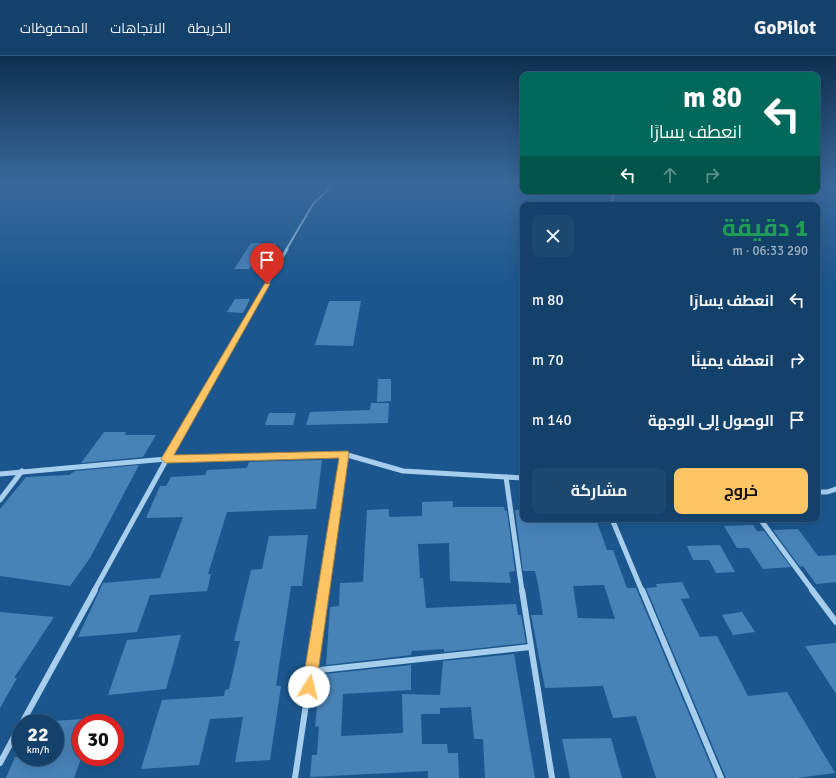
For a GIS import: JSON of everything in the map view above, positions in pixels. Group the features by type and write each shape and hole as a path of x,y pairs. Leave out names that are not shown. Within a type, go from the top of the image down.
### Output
{"street":[{"path":"26,714 166,459 305,219"},
{"path":"295,778 344,454"},
{"path":"0,474 166,459 344,454 403,471 520,478"},
{"path":"0,500 22,471"},
{"path":"506,477 530,647 552,778"},
{"path":"820,492 828,492 836,489"},
{"path":"613,522 721,778"},
{"path":"762,522 836,622"},
{"path":"311,671 530,647"},
{"path":"0,763 12,741"}],"building":[{"path":"251,243 277,243 270,255 257,255 249,269 234,269"},
{"path":"235,299 250,299 243,313 227,312"},
{"path":"329,301 361,301 353,346 315,345"},
{"path":"378,379 391,379 391,401 377,402"},
{"path":"371,403 389,403 388,423 306,425 310,412 370,410"},
{"path":"269,413 296,413 293,425 265,425"},
{"path":"104,432 126,432 125,435 156,435 143,457 81,463"},
{"path":"322,460 316,509 227,512 208,574 211,574 207,591 150,595 137,632 78,637 103,583 160,578 183,517 146,518 160,486 166,486 171,477 205,475 207,470 247,468 249,462"},
{"path":"139,465 90,558 70,586 0,576 0,509 26,477 69,475 75,471"},
{"path":"453,501 453,507 504,507 505,511 507,511 515,571 509,572 511,583 450,581 449,543 418,544 420,578 423,578 426,608 516,604 518,615 521,615 526,643 444,652 444,649 412,651 411,655 326,665 330,607 339,606 340,583 363,582 367,510 389,509 389,517 422,516 422,502"},
{"path":"515,510 520,510 520,522 597,522 607,550 613,550 627,588 636,588 716,778 656,778 636,716 613,718 603,686 545,688 531,615 543,615 535,571 523,571","holes":["604,585 615,619 578,618 573,586"]},
{"path":"753,525 757,531 764,531 791,567 763,569 749,548 737,548 724,526"},
{"path":"798,529 818,556 836,555 836,582 816,584 803,566 800,567 773,530"},
{"path":"308,535 302,586 291,586 276,686 281,686 270,760 235,762 243,717 210,719 199,765 141,769 162,700 224,696 225,690 229,689 240,641 234,641 251,570 262,569 269,536"},
{"path":"720,545 735,572 716,573 709,560 693,560 687,546"},
{"path":"682,582 690,598 681,599 700,637 717,636 748,696 787,692 835,773 797,778 726,778 646,588 657,587 656,584"},
{"path":"0,612 54,617 14,678 17,678 0,708"},
{"path":"742,612 755,632 733,635 722,615"},
{"path":"181,635 166,689 108,695 127,640"},
{"path":"836,643 836,694 805,646"},
{"path":"514,654 535,778 485,778 483,739 474,739 471,707 440,708 440,714 421,714 422,744 447,744 448,753 458,753 459,778 428,778 428,771 310,777 312,755 317,755 319,726 315,727 320,678 325,678 325,674 411,665 411,690 343,694 341,736 403,733 402,694 440,695 443,661"},
{"path":"64,720 72,720 72,766 78,766 74,778 6,778 12,764 12,766 64,766"},
{"path":"611,738 622,778 570,778 562,739"}],"route":[{"path":"267,284 166,459 344,454 309,687"}]}
